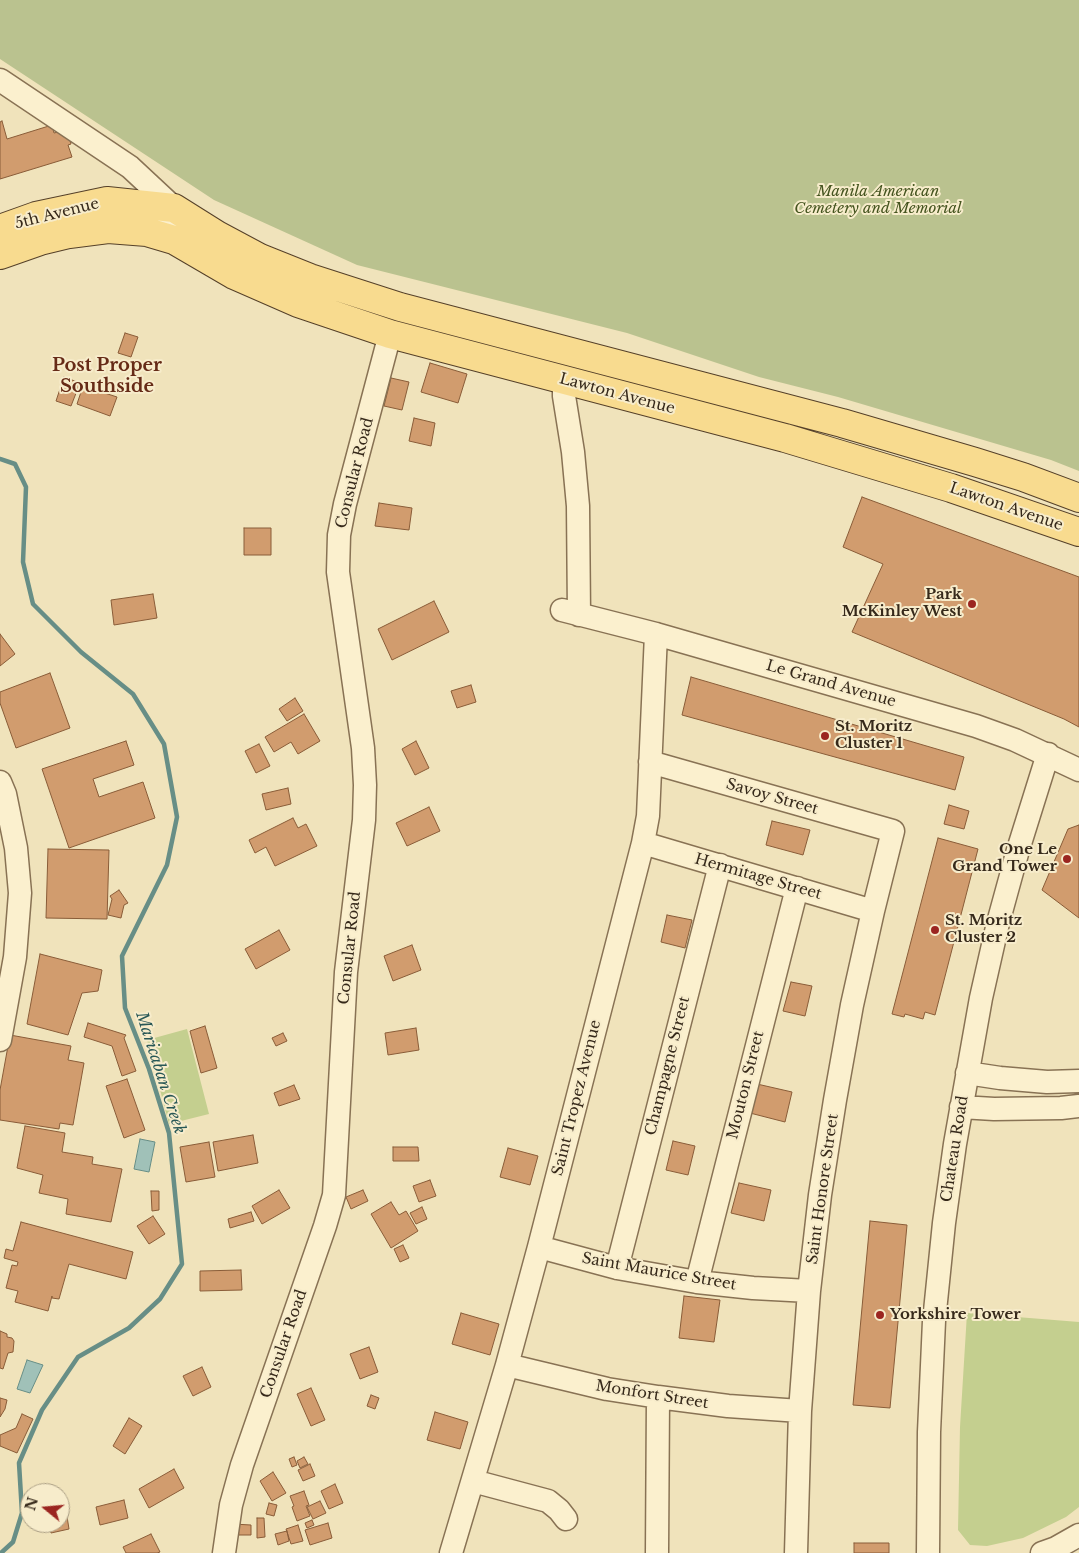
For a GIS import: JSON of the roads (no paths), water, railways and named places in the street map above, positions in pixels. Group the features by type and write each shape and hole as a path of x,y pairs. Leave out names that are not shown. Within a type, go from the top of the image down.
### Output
{"main road":[{"name":"5th Avenue","path":"0,229 36,216 107,201 174,208"},
{"name":"Lawton Avenue","path":"174,208 216,235 260,258 310,278 391,304 842,423 1004,472 1079,498"},
{"name":"5th Avenue","path":"0,254 69,234 108,229 147,232 163,236"},
{"name":"Lawton Avenue","path":"163,236 188,248 234,275 279,295 390,334 794,441 951,488 1079,532"}],"street":[{"path":"0,80 130,167 174,208 163,236"},
{"name":"Consular Road","path":"224,1553 231,1505 242,1465 325,1226 334,1194 346,972 364,820 365,785 363,748 338,572 339,534 345,504 390,334"},
{"name":"Le Grand Avenue","path":"564,380 564,396 573,452 578,506 570,612 656,634 976,726 1048,754 1079,770"},
{"name":"Saint Tropez Avenue","path":"451,1553 507,1365 643,843 648,816 656,634"},
{"name":"Chateau Road","path":"928,1553 929,1432 934,1321 944,1223 961,1107 981,998 998,923 1018,850 1048,754"},
{"name":"Savoy Street","path":"650,762 894,831"},
{"path":"0,782 5,794 16,848 20,893 15,957 0,1040"},
{"name":"Saint Honore Street","path":"796,1553 800,1411 809,1290 820,1195 852,1005 873,911 894,831"},
{"name":"Hermitage Street","path":"643,843 873,911"},
{"name":"Champagne Street","path":"617,1268 720,865"},
{"name":"Mouton Street","path":"697,1282 797,888"},
{"path":"967,1073 1047,1082 1079,1081"},
{"path":"961,1107 994,1109 1079,1106"},
{"name":"Saint Maurice Street","path":"539,1246 617,1268 697,1282 753,1288 809,1290"},
{"name":"Monfort Street","path":"507,1365 607,1389 658,1398 728,1406 800,1411"},
{"path":"657,1553 658,1398"},
{"path":"473,1481 548,1501 566,1519"},
{"path":"1042,1553 1056,1548 1079,1535"}],"water":[{"path":"140,1139 155,1142 149,1172 134,1169"},
{"path":"27,1360 43,1365 30,1393 17,1389"}],"waterway":[{"name":"Maricaban Creek","path":"0,459 15,464 26,487 23,562 33,604 81,652 133,694 164,744 177,817 167,865 122,956 125,1008 149,1069 169,1133 182,1264 160,1299 129,1328 78,1357 42,1410 19,1463 22,1513 13,1542 1,1553"}],"place":[{"name":"Park McKinley West","path":"972,604"},
{"name":"St. Moritz Cluster 1","path":"825,736"},
{"name":"One Le Grand Tower","path":"1067,859"},
{"name":"St. Moritz Cluster 2","path":"935,930"},
{"name":"Yorkshire Tower","path":"880,1315"}],"district":[{"name":"Post Proper Southside","path":"107,376"}],"park label":[{"name":"Manila American Cemetery and Memorial","path":"878,200"}]}
